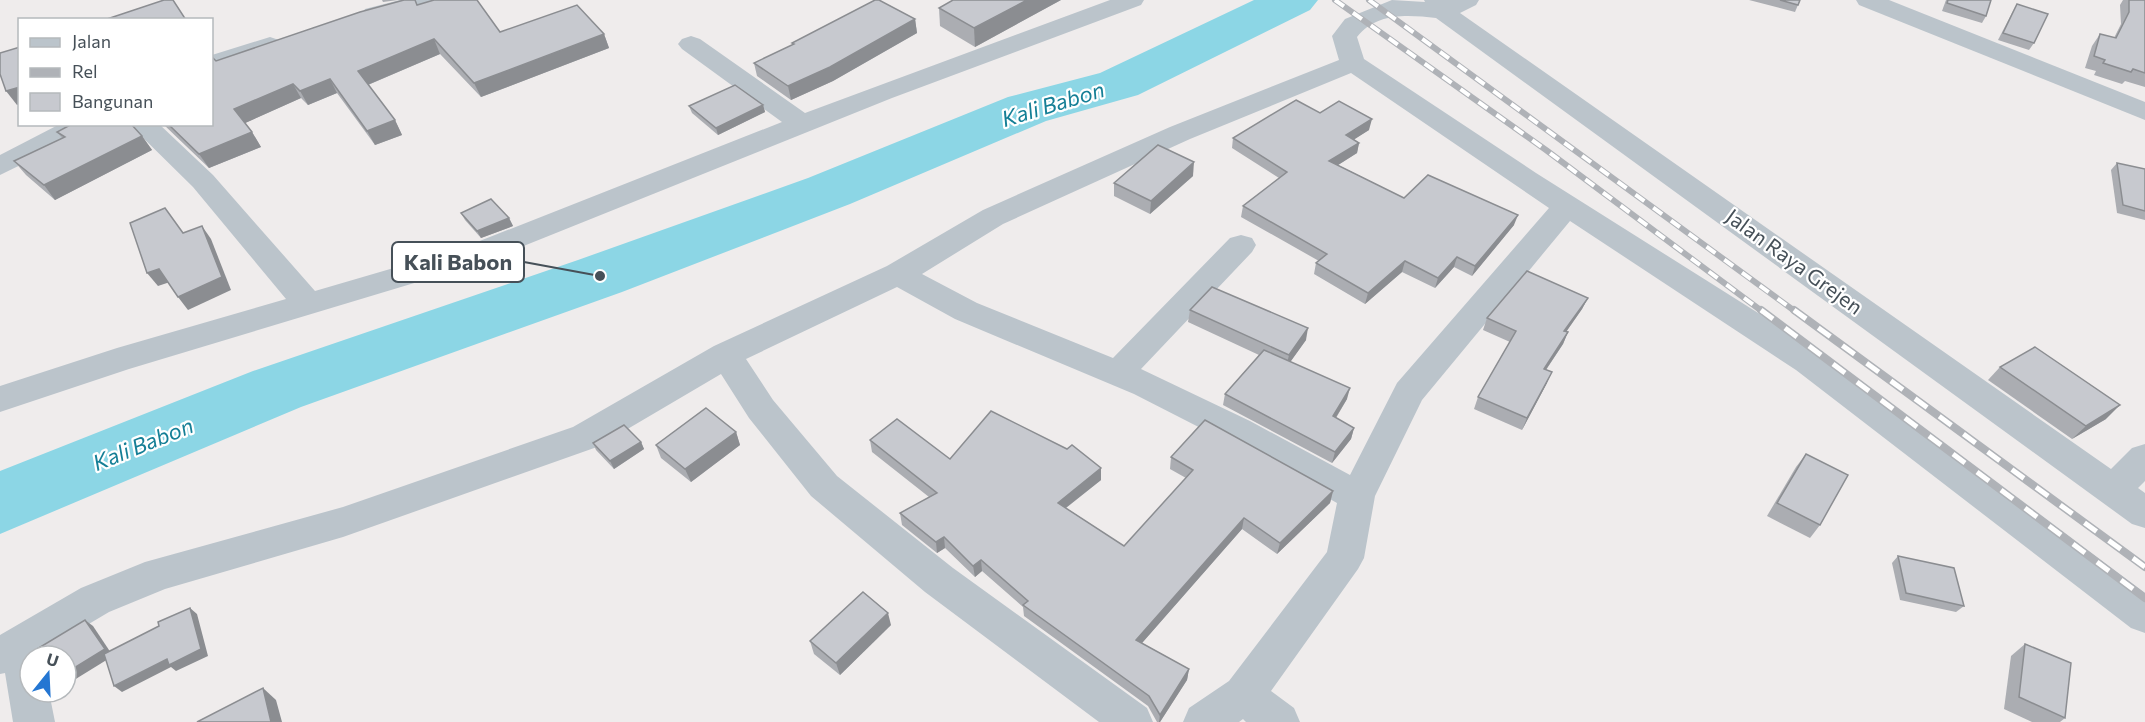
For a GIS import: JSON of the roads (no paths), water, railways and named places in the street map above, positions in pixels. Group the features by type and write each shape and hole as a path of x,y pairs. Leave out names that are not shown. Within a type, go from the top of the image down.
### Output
{"street":[{"path":"349,21 429,0"},
{"path":"0,399 164,344 473,255 802,124 1132,0"},
{"path":"1868,0 2145,112"},
{"path":"1449,4 1397,6 1354,24 1344,36 1353,63 1567,206 1808,361 2145,616"},
{"name":"Jalan Raya Grejen","path":"1449,4 2145,513"},
{"path":"213,63 295,38"},
{"path":"692,44 802,124"},
{"path":"34,722 25,674 13,648 95,600 159,574 343,522 585,437 726,355 898,274 993,217 1180,133 1353,63"},
{"path":"0,166 78,126"},
{"path":"144,126 203,181 307,303"},
{"path":"1204,722 1244,695 1345,558 1357,496 1409,392 1567,206"},
{"path":"1118,373 1241,244"},
{"path":"898,274 966,311 1118,373 1238,431 1357,496"},
{"path":"726,355 761,409 824,486 939,579 1132,722"},
{"path":"2113,490 2145,458"},
{"path":"1244,695 1279,722"}],"waterway":[{"name":"Kali Babon","path":"0,503 277,389 600,276 829,191 1027,109 1119,84 1293,0"}],"railway":[{"path":"1335,0 1546,150 1763,312"},
{"path":"1369,0 1796,312"},
{"path":"1761,310 2145,598"},
{"path":"1794,310 2145,567"}],"place":[{"name":"Kali Babon","path":"600,276"}]}
